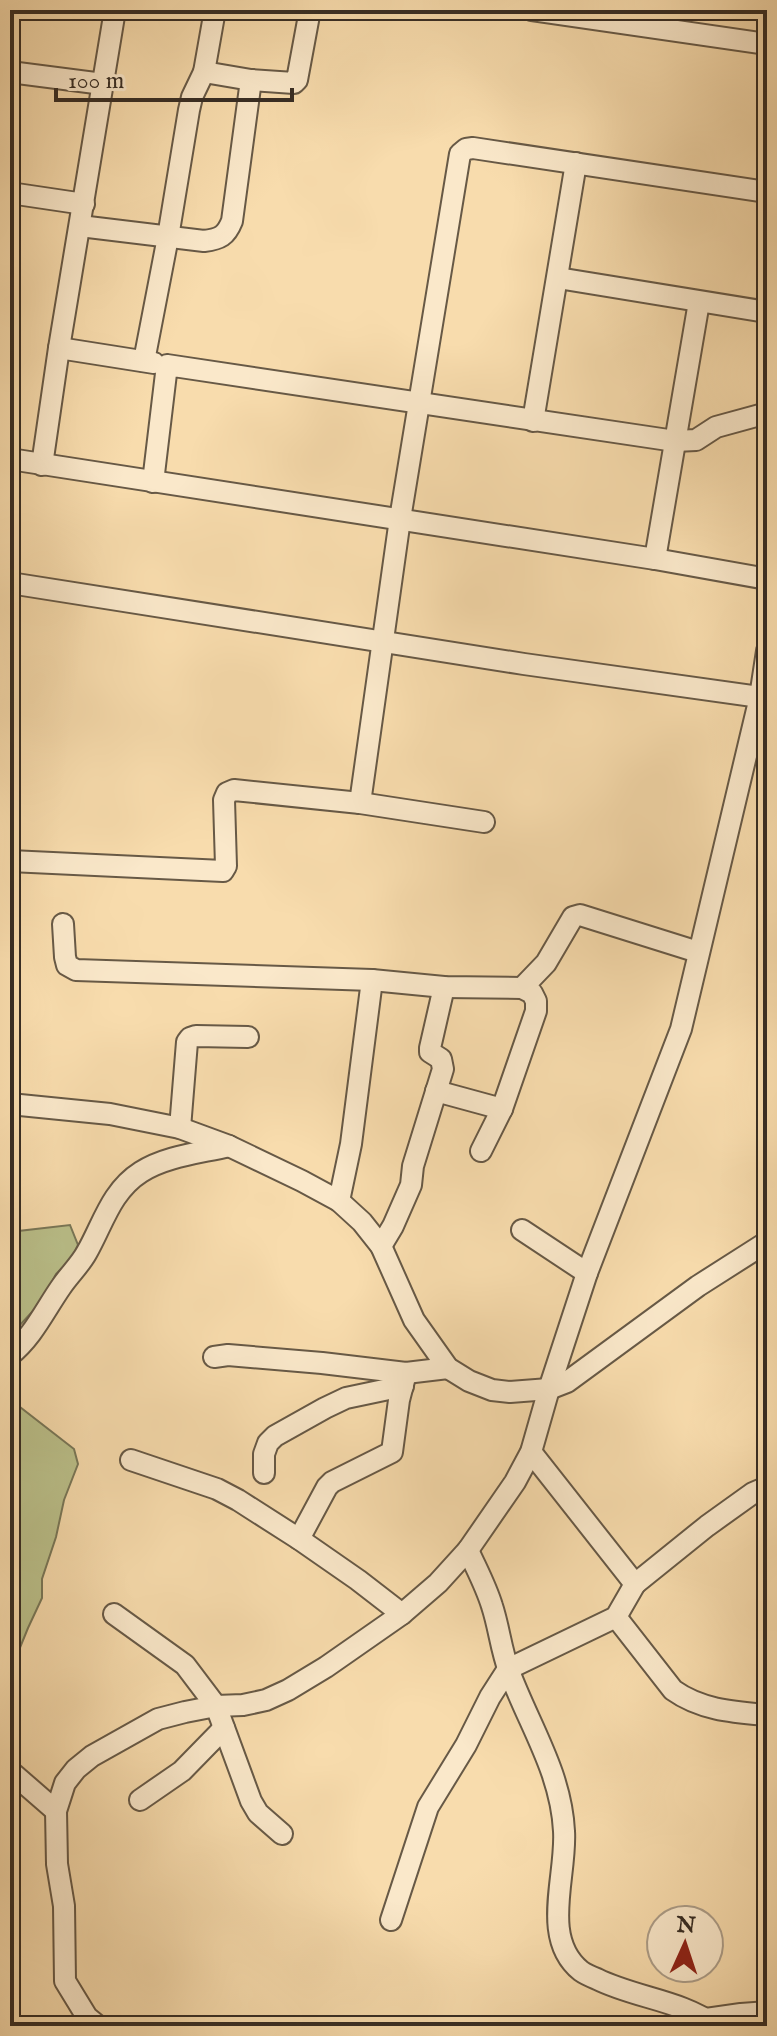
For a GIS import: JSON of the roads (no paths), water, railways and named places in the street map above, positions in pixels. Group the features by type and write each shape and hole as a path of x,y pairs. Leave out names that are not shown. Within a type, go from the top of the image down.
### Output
{"street":[{"path":"42,465 115,10"},
{"path":"144,361 189,110 204,72 215,10"},
{"path":"204,72 294,83 310,10"},
{"path":"532,10 767,44"},
{"path":"10,72 103,84"},
{"path":"80,226 204,241 218,240 227,234 232,221 251,80"},
{"path":"360,803 400,519 460,154 473,148 767,192"},
{"path":"533,421 576,163"},
{"path":"10,193 84,204"},
{"path":"558,278 767,312"},
{"path":"655,559 699,302"},
{"path":"59,348 675,441 696,440 716,427 767,413"},
{"path":"153,482 167,365"},
{"path":"10,459 767,579"},
{"path":"10,583 763,698"},
{"path":"98,2026 87,2017 65,1981 64,1906 57,1864 56,1811 65,1783 92,1756 158,1719 216,1706 266,1700 288,1690 402,1614 438,1583 468,1550 515,1482 531,1452 587,1273 681,1029 763,698 767,651"},
{"path":"10,861 223,871 226,866 224,800 227,793 234,790 360,803 484,822"},
{"path":"522,988 546,963 573,917 580,915 698,952"},
{"path":"63,924 67,965 76,970 372,980 444,987 522,988 532,993 536,1011 502,1109 481,1151"},
{"path":"339,1201 351,1144 372,980"},
{"path":"381,1246 411,1185 413,1166 443,1063 430,1052 430,1048 444,987"},
{"path":"180,1128 187,1042 196,1036 248,1037"},
{"path":"436,1091 502,1109"},
{"path":"10,1104 110,1114 180,1128 229,1146 339,1201 362,1222 381,1246 414,1320 448,1368 492,1390 549,1389 567,1382 698,1286 767,1242"},
{"path":"10,1355 44,1315 86,1255 111,1202 122,1188 141,1172 165,1161 229,1146"},
{"path":"522,1230 587,1273"},
{"path":"214,1357 259,1357 404,1379"},
{"path":"264,1473 264,1454 275,1436 346,1398 448,1368"},
{"path":"299,1539 332,1482 392,1452 404,1379"},
{"path":"531,1452 635,1584"},
{"path":"131,1460 217,1489 238,1500 358,1580 402,1614"},
{"path":"391,1920 428,1807 508,1669 616,1617 635,1584 707,1526 753,1493 767,1487"},
{"path":"468,1550 493,1608 508,1669 550,1763 562,1806 565,1835 558,1931 566,1952 581,1971 617,1989 685,2009 711,2022 741,2014 767,2012"},
{"path":"114,1614 185,1665 216,1706 251,1801 258,1813 282,1834"},
{"path":"616,1617 673,1690 683,1697 711,1709 767,1715"},
{"path":"140,1800 182,1771 224,1728"},
{"path":"10,1771 56,1811"}]}
